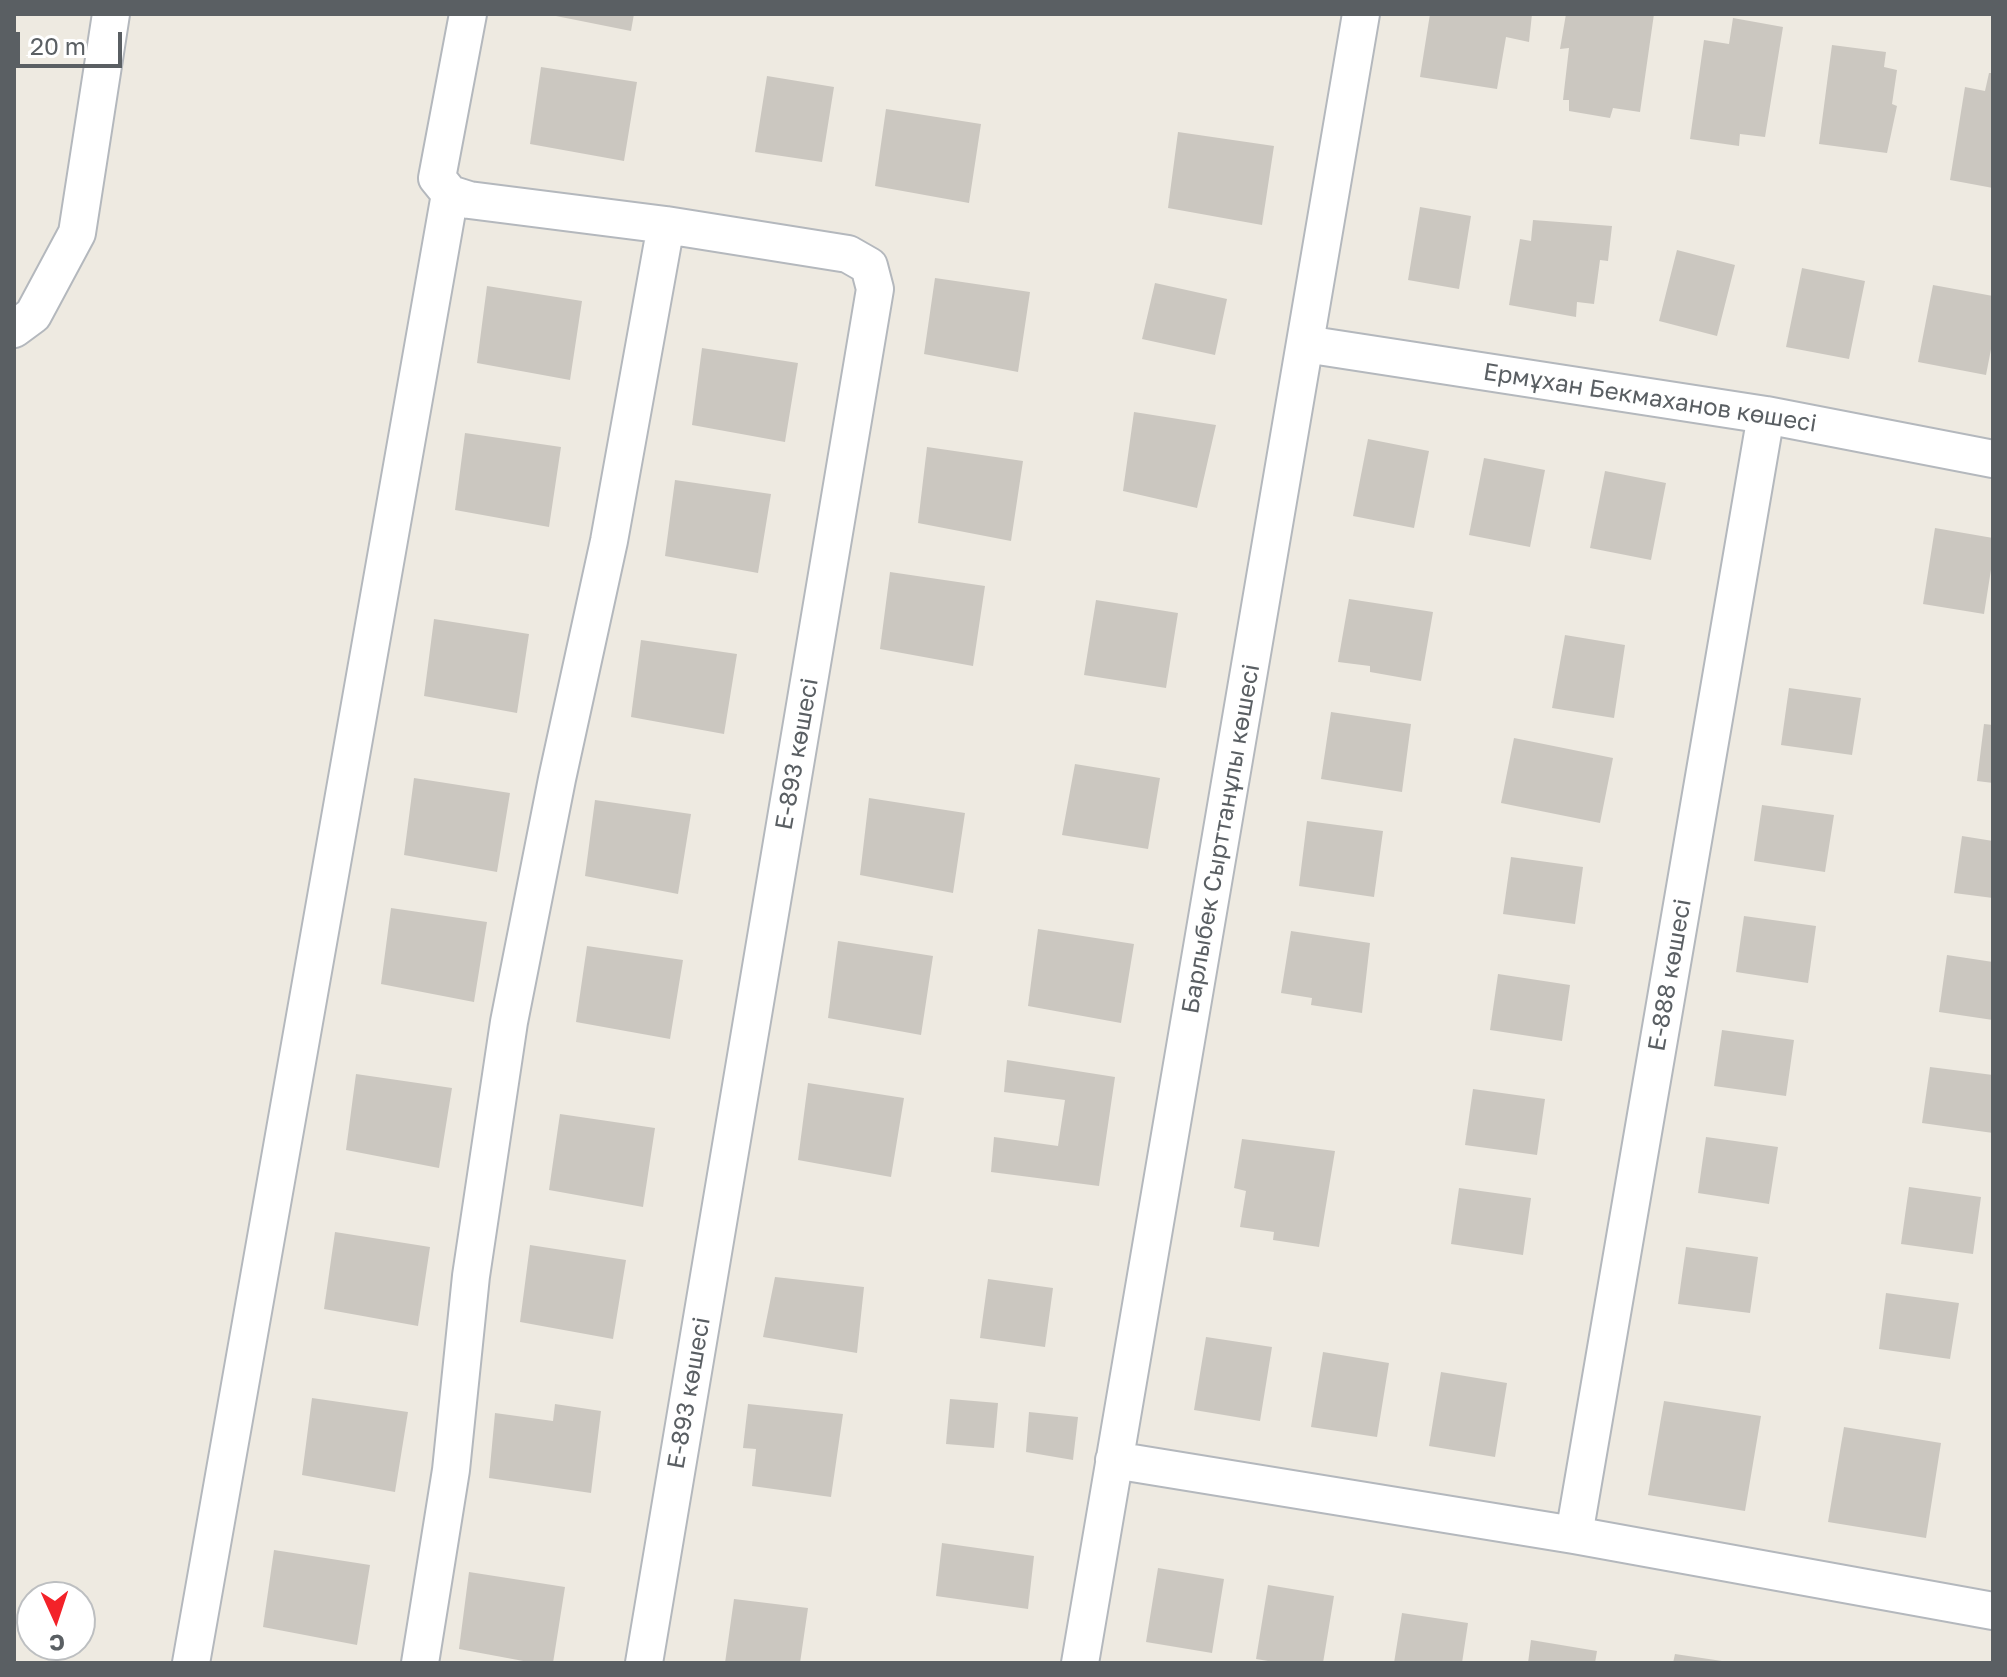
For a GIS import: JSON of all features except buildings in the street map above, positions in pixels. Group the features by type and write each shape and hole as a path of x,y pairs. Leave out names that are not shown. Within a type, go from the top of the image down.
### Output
{"street":[{"path":"14,329 33,315 77,233 111,14"},
{"path":"191,1663 450,194 437,178 468,14"},
{"name":"Барлыбек Сырттанұлы көшесі","path":"1080,1663 1361,14"},
{"name":"Е-893 көшесі","path":"450,194 469,200 666,225 848,254 869,266 875,289 644,1663"},
{"path":"420,1663 451,1470 471,1276 509,1022 557,779 609,541 666,225"},
{"name":"Ермұхан Бекмаханов көшесі","path":"1305,344 1766,415 1993,459"},
{"name":"Е-888 көшесі","path":"1574,1535 1766,415"},
{"path":"1114,1460 1574,1535 1993,1611"}]}
